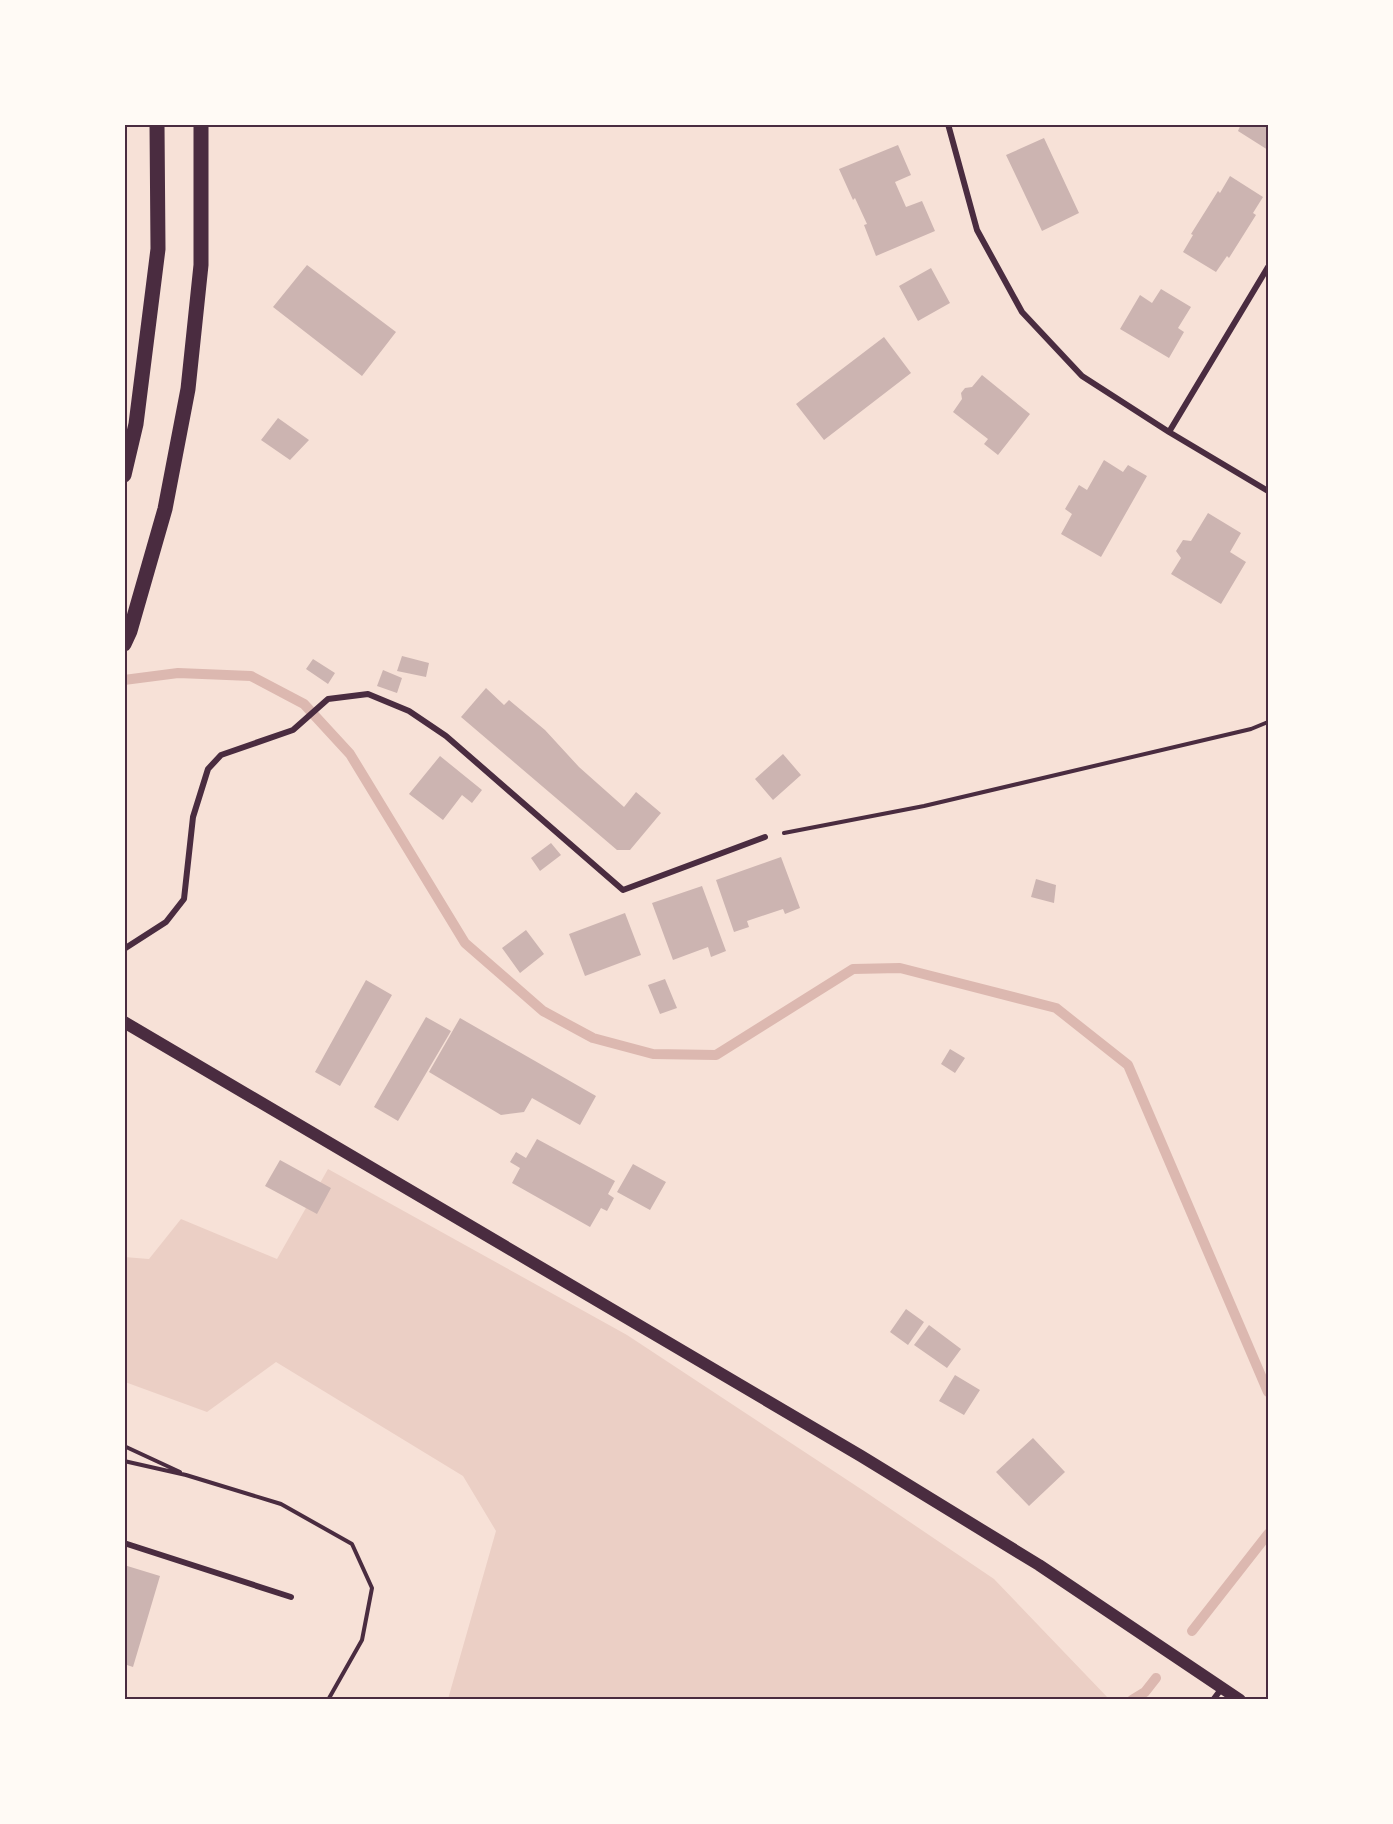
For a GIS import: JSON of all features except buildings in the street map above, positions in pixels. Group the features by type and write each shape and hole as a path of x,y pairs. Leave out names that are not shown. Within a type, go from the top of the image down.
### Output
{"main road":[{"path":"124,475 136,423 158,249 157,124"},
{"path":"127,637 165,509 188,389 201,265 201,124"},
{"path":"124,1022 861,1456 1039,1565 1240,1700"}],"street":[{"path":"948,124 977,230 1022,312 1082,376 1169,432 1269,491"},
{"path":"1169,432 1269,267"},
{"path":"124,949 166,922 184,899 193,817 208,769 221,754 293,730 328,699 368,694 409,711 446,736 623,890 765,837"},
{"path":"124,1543 291,1598"},
{"path":"1213,1700 1223,1688"}],"path":[{"path":"765,837 924,806 1251,729 1269,722"},
{"path":"124,1446 186,1475"},
{"path":"124,1461 186,1475 281,1504 352,1544 372,1588 362,1640 328,1700"}],"shaded area":[{"path":"328,1169 627,1335 994,1579 1109,1699 448,1699 496,1531 463,1476 276,1362 207,1412 125,1382 124,1257 149,1259 181,1219 277,1259"}],"waterway":[{"path":"124,680 178,673 251,676 304,704 350,754 465,943 543,1011 593,1038 653,1054 716,1055 853,969 900,968 1056,1008 1128,1065 1268,1392"},
{"path":"1192,1631 1268,1534"},
{"path":"1132,1700 1145,1692 1156,1678"}]}
